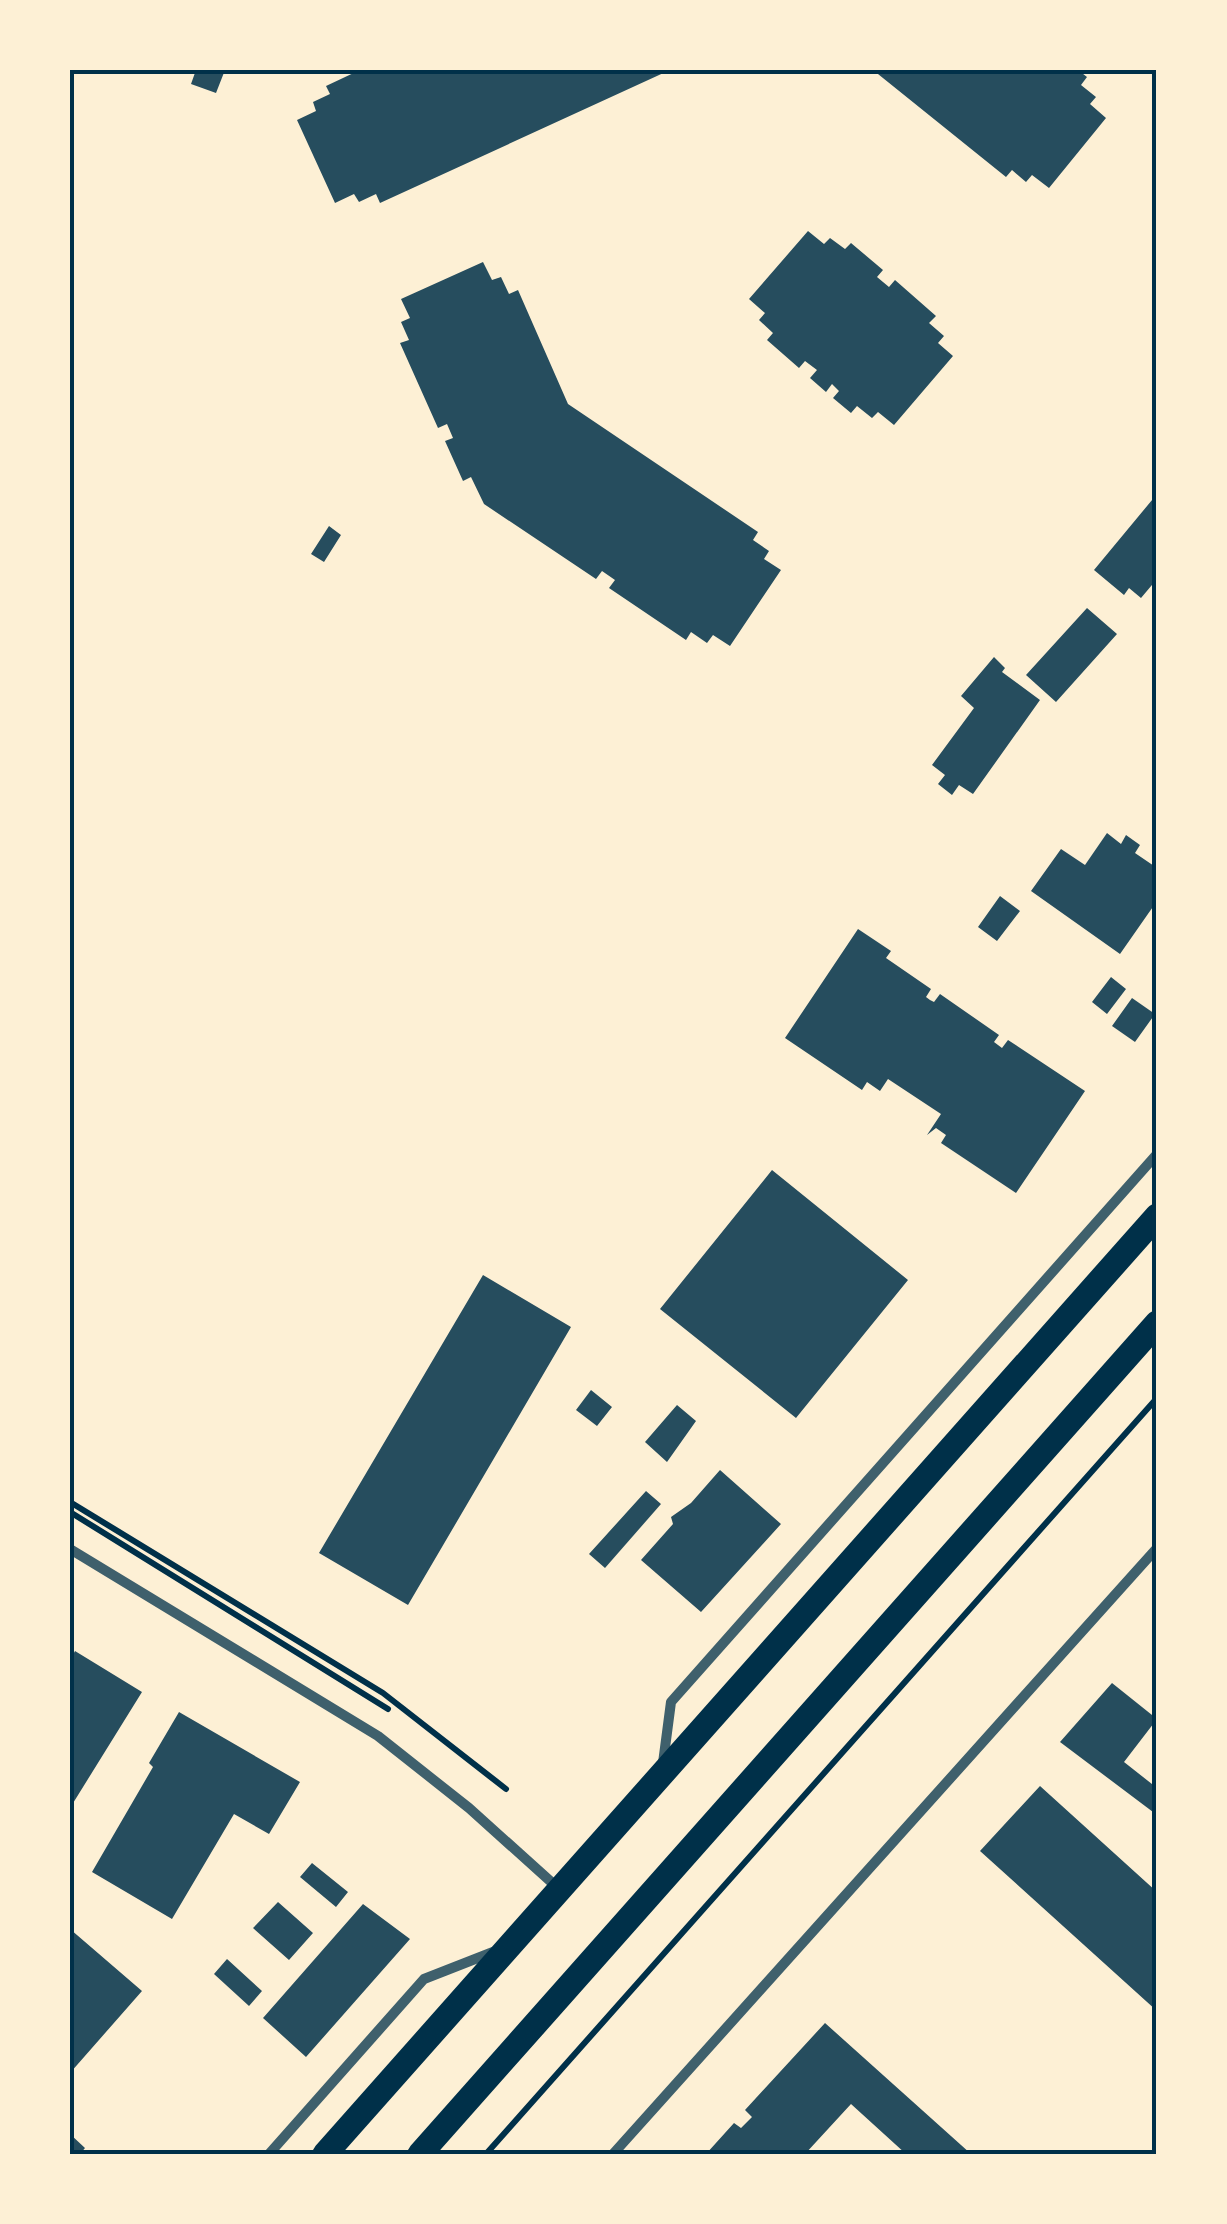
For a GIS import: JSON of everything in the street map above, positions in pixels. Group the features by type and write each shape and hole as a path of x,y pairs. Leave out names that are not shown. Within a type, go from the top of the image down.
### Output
{"main road":[{"path":"325,2154 1157,1216"},
{"path":"420,2154 1157,1323"}],"street":[{"path":"662,1774 670,1702 1157,1154"},
{"path":"613,2154 1157,1548"},
{"path":"70,1549 378,1736 469,1808 560,1889"},
{"path":"269,2154 424,1979 508,1947"}],"path":[{"path":"486,2154 1157,1398"},
{"path":"70,1502 383,1693 506,1790"}],"building":[{"path":"196,70 225,70 216,93 191,84"},
{"path":"360,70 670,70 380,203 376,194 359,202 354,194 335,203 297,120 316,111 313,102 330,94 326,86"},
{"path":"873,70 1078,70 1087,77 1081,85 1096,97 1090,104 1106,118 1049,188 1032,175 1026,182 1012,170 1006,177"},
{"path":"808,231 824,244 830,238 845,249 851,243 883,270 877,277 889,287 895,280 936,316 929,323 944,336 938,343 953,356 894,425 878,412 872,418 857,406 851,413 833,398 839,391 832,384 826,392 810,378 817,370 805,361 799,368 767,340 773,333 759,320 765,313 749,299"},
{"path":"483,262 492,280 501,277 509,294 518,290 568,404 758,532 753,540 769,551 764,559 781,570 730,646 713,635 707,643 691,632 686,640 609,588 615,580 602,571 596,579 484,504 471,477 463,481 445,441 453,438 447,424 438,428 400,343 409,340 401,322 410,318 401,299"},
{"path":"1157,494 1157,579 1141,598 1129,588 1124,595 1094,570"},
{"path":"329,526 341,535 324,562 311,554"},
{"path":"1087,608 1117,634 1056,702 1026,675"},
{"path":"994,657 1005,668 1002,672 1040,700 973,794 959,785 952,795 938,784 945,775 932,765 974,708 961,696"},
{"path":"1107,833 1121,844 1126,835 1140,845 1135,853 1157,868 1157,901 1120,954 1031,891 1061,849 1085,865"},
{"path":"1000,896 1020,911 997,941 978,927"},
{"path":"858,929 891,951 886,958 931,989 926,997 930,1000 934,1002 940,994 999,1035 994,1042 1002,1048 1008,1040 1085,1091 1016,1193 941,1143 946,1135 936,1128 927,1135 941,1114 888,1079 880,1091 867,1082 862,1090 785,1038"},
{"path":"1111,977 1126,989 1107,1014 1092,1002"},
{"path":"1132,998 1155,1014 1135,1042 1112,1026"},
{"path":"772,1170 908,1280 796,1418 660,1309"},
{"path":"483,1275 571,1327 408,1605 319,1553"},
{"path":"591,1390 612,1407 597,1426 576,1410"},
{"path":"677,1405 696,1421 667,1462 645,1442"},
{"path":"720,1470 781,1524 701,1612 641,1560 673,1524 671,1517 691,1503"},
{"path":"646,1491 661,1504 605,1568 589,1554"},
{"path":"75,1651 142,1692 70,1808 70,1660"},
{"path":"1112,1683 1157,1719 1124,1762 1157,1788 1157,1815 1060,1742"},
{"path":"179,1712 300,1782 269,1834 234,1814 172,1919 92,1872 153,1767 149,1763"},
{"path":"1040,1786 1157,1892 1157,2011 980,1851"},
{"path":"312,1863 348,1892 336,1907 300,1877"},
{"path":"278,1902 313,1933 289,1960 253,1928"},
{"path":"363,1904 410,1939 306,2057 263,2018"},
{"path":"70,1929 142,1991 70,2073"},
{"path":"227,1959 262,1991 249,2006 214,1974"},
{"path":"825,2023 971,2154 906,2154 851,2104 805,2154 706,2154 734,2123 741,2128 752,2117 745,2110"},
{"path":"70,2134 85,2148 80,2154 70,2154"}]}
